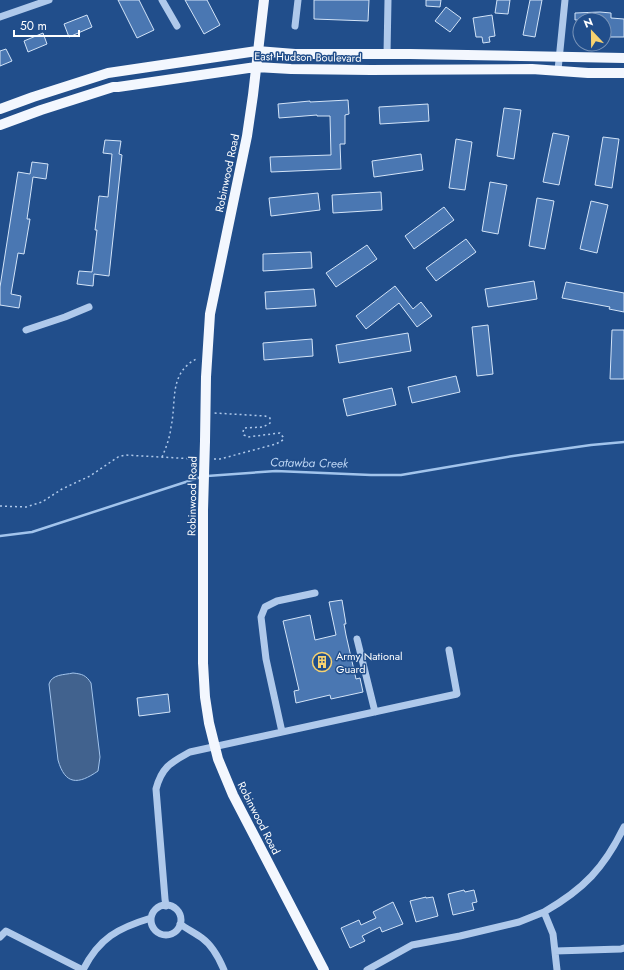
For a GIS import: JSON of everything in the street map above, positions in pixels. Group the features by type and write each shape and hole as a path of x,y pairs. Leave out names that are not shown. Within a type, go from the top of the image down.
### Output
{"main road":[{"name":"Robinwood Road","path":"264,0 247,136 210,314 205,412 203,663 205,697 209,723 218,759 233,795 324,970"},
{"name":"East Hudson Boulevard","path":"0,109 108,73 257,51 295,54 624,58"},
{"name":"East Hudson Boulevard","path":"0,125 113,86 118,87 256,67 312,69 532,69 588,73 624,73"}],"street":[{"path":"0,17 49,0"},
{"path":"162,0 177,26"},
{"path":"295,26 298,0"},
{"path":"387,54 388,0"},
{"path":"558,70 565,0"},
{"path":"26,330 89,307"},
{"path":"282,732 266,659 261,617 265,607 276,601 315,593"},
{"path":"357,638 375,712"},
{"path":"164,904 156,789 159,779 169,764 190,752 458,694 449,650"},
{"path":"367,970 412,945 460,936 519,922 544,912 564,900 587,882 602,865 615,845 624,826"},
{"path":"164,904 171,906 178,911 180,919 180,924 175,932 166,935 156,932 151,921 155,911 164,904"},
{"path":"544,912 554,934 557,970"},
{"path":"0,937 6,931 84,970 88,961 105,939 118,930 139,922 151,921"},
{"path":"180,924 203,939 211,947 219,958 224,970"},
{"path":"555,951 624,948"}],"path":[{"path":"162,457 171,427 175,388 178,378 186,366 196,359 207,355"},
{"path":"205,412 265,416 271,420 268,426 244,428 244,435 248,437 280,433 284,440 276,444 220,459 213,459"},
{"path":"0,506 26,507 42,502 62,489 90,476 118,457 125,455 197,459"}],"water":[{"path":"73,673 84,675 91,683 100,757 98,771 91,776 78,780 68,778 64,774 58,760 49,684 53,678"}],"building":[{"path":"118,0 139,0 154,30 137,38"},
{"path":"185,0 207,0 220,25 204,34"},
{"path":"314,0 369,0 368,21 314,19"},
{"path":"426,0 441,0 440,7 426,6"},
{"path":"497,0 510,0 508,14 495,13"},
{"path":"530,0 542,0 535,37 523,35"},
{"path":"446,7 461,18 450,32 435,21"},
{"path":"87,15 92,27 69,37 64,24"},
{"path":"492,15 495,36 489,37 490,42 483,43 482,37 476,37 473,18"},
{"path":"612,18 624,19 624,37 612,37"},
{"path":"43,33 47,44 28,52 24,41"},
{"path":"6,49 12,61 0,66 0,51"},
{"path":"348,100 349,114 345,115 345,144 340,144 341,169 271,172 270,157 331,155 330,116 317,115 279,118 278,104"},
{"path":"428,104 429,121 380,124 379,107"},
{"path":"504,108 521,110 514,159 497,156"},
{"path":"553,133 569,136 559,185 543,182"},
{"path":"603,137 619,139 612,188 595,185"},
{"path":"456,139 472,142 465,190 449,188"},
{"path":"105,140 121,141 119,154 122,155 109,276 94,274 93,286 77,284 79,271 92,272 99,196 108,197 112,154 103,153"},
{"path":"421,154 423,170 374,177 372,161"},
{"path":"32,162 48,164 46,179 33,177 27,219 30,219 24,254 18,253 11,294 21,296 19,308 0,305 0,287 18,172 30,174"},
{"path":"490,182 507,185 498,234 482,231"},
{"path":"381,192 382,210 333,213 332,195"},
{"path":"318,193 320,210 271,216 269,198"},
{"path":"537,198 554,201 545,249 529,246"},
{"path":"591,201 608,205 597,253 580,249"},
{"path":"444,207 454,220 414,249 405,236"},
{"path":"466,239 476,252 436,281 426,268"},
{"path":"367,245 377,259 336,287 326,273"},
{"path":"311,252 312,268 263,271 263,254"},
{"path":"534,281 537,299 488,307 485,289"},
{"path":"566,282 624,293 624,312 609,309 610,307 562,298"},
{"path":"395,286 413,309 421,302 432,316 417,327 399,303 366,329 356,316"},
{"path":"314,289 316,306 266,309 265,292"},
{"path":"488,325 493,374 477,376 472,327"},
{"path":"612,330 624,330 624,379 610,379"},
{"path":"408,333 411,351 339,363 336,345"},
{"path":"312,339 313,356 264,360 263,343"},
{"path":"456,376 460,392 412,403 408,387"},
{"path":"392,388 396,405 347,416 343,399"},
{"name":"Army National Guard","path":"342,600 346,624 344,624 356,679 360,678 363,692 331,699 330,695 296,703 294,691 299,690 283,621 310,615 315,640 336,635 329,602"},
{"path":"168,694 170,712 139,716 137,698"},
{"path":"464,890 465,892 474,890 477,902 472,903 474,910 453,915 448,894"},
{"path":"433,897 438,916 416,922 410,901"},
{"path":"393,902 403,924 382,932 380,927 362,936 365,941 350,948 341,928 359,920 361,925 376,918 373,912"}],"waterway":[{"name":"Catawba Creek","path":"207,476 276,471 401,475 513,456 624,442"},
{"name":"Catawba Creek","path":"0,536 32,532 201,477"}],"place":[{"name":"Army National Guard","path":"322,662"}]}
